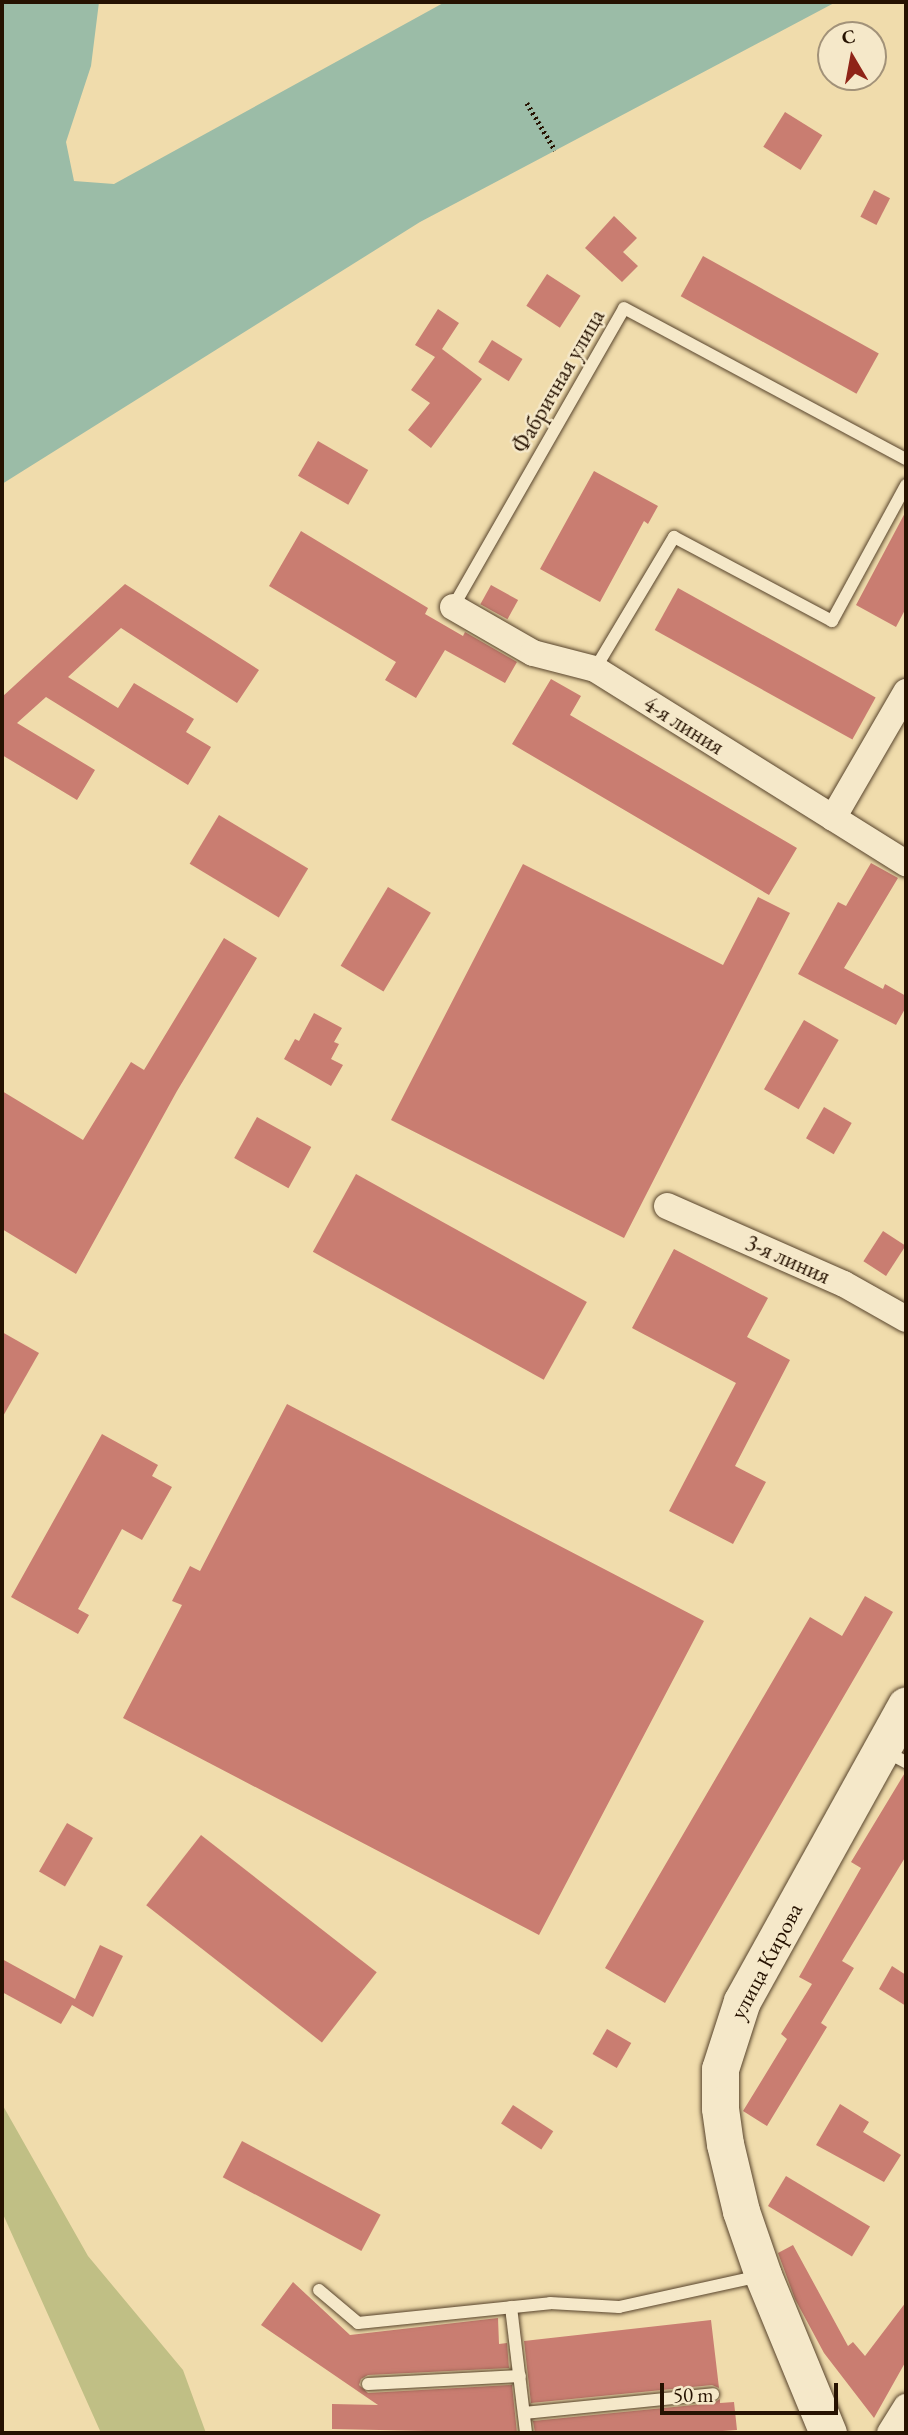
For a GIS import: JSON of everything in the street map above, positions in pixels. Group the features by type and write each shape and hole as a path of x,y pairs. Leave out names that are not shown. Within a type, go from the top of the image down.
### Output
{"street":[{"name":"4-я линия","path":"453,607 533,653 595,669 906,863"},
{"path":"833,818 906,692"},
{"name":"3-я линия","path":"667,1206 844,1284 906,1319"},
{"name":"улица Кирова","path":"828,2433 762,2276 741,2211 725,2144 720,2108 720,2069 742,2001 894,1756 906,1704"},
{"path":"890,2433 906,2407"}],"lane":[{"name":"Фабричная улица","path":"453,607 624,308 906,459"},
{"path":"595,669 674,537 832,621 906,485"},
{"path":"319,2290 358,2323 550,2303 620,2307 762,2276"},
{"path":"511,2307 526,2433"},
{"path":"368,2384 520,2376"},
{"path":"524,2413 713,2395"}],"path":[{"path":"527,103 555,150"}],"shaded area":[{"path":"2,2 99,2 91,66 66,142 74,181 114,184 445,2 836,2 420,222 2,484"},
{"path":"2,2104 88,2256 183,2370 206,2433 101,2433 2,2212"}],"building":[{"path":"785,112 822,135 801,170 763,147"},
{"path":"874,190 890,198 876,225 860,217"},
{"path":"614,216 637,238 623,252 638,266 622,282 585,248"},
{"path":"703,256 879,353 856,394 681,296"},
{"path":"547,274 581,296 560,328 526,306"},
{"path":"438,309 459,323 442,349 482,379 431,448 408,430 430,403 411,390 435,357 415,345"},
{"path":"492,340 523,359 509,381 478,362"},
{"path":"318,441 368,470 348,505 298,476"},
{"path":"594,471 658,506 648,524 644,521 600,602 540,569"},
{"path":"906,511 906,608 896,627 856,605"},
{"path":"301,531 428,608 425,614 463,636 465,632 517,662 505,683 445,650 416,698 385,680 396,662 269,586"},
{"path":"125,584 259,670 237,703 121,628 68,677 118,708 134,683 194,719 186,732 211,747 188,785 46,697 17,723 95,770 77,800 2,755 2,697"},
{"path":"491,585 518,600 507,619 480,604"},
{"path":"678,588 876,698 852,740 655,630"},
{"path":"551,679 581,696 570,715 797,848 769,895 512,744"},
{"path":"219,815 308,869 279,917 190,864"},
{"path":"871,863 898,878 844,968 883,989 885,984 906,996 906,1007 896,1025 798,974 838,902 846,906"},
{"path":"523,864 723,965 758,897 790,913 624,1238 391,1120"},
{"path":"388,887 431,913 383,992 341,966"},
{"path":"224,938 257,958 177,1091 76,1274 2,1229 2,1091 83,1140 131,1062 144,1070"},
{"path":"314,1013 342,1028 334,1042 339,1044 331,1059 343,1065 331,1086 284,1059 295,1039 299,1041"},
{"path":"804,1020 839,1040 799,1109 764,1089"},
{"path":"824,1107 852,1123 834,1154 806,1138"},
{"path":"257,1117 311,1147 288,1188 234,1158"},
{"path":"356,1174 587,1302 544,1380 313,1252"},
{"path":"883,1231 906,1246 886,1276 863,1261"},
{"path":"674,1249 768,1298 747,1337 790,1360 735,1466 766,1482 733,1544 669,1511 736,1383 632,1328"},
{"path":"2,1332 39,1353 2,1418"},
{"path":"287,1404 704,1621 539,1935 123,1718 182,1605 172,1601 190,1566 200,1571"},
{"path":"102,1434 158,1465 152,1476 172,1487 142,1540 122,1529 78,1609 89,1615 78,1634 11,1597"},
{"path":"865,1596 893,1612 665,2003 605,1968 810,1617 842,1636"},
{"path":"906,1771 906,1856 842,1961 854,1968 821,2023 827,2027 767,2126 743,2111 787,2039 781,2034 812,1984 799,1977 861,1868 851,1862"},
{"path":"67,1823 93,1838 65,1886 39,1871"},
{"path":"201,1835 377,1972 322,2042 146,1905"},
{"path":"100,1945 123,1956 93,2017 72,2005 61,2024 2,1992 2,1959 75,1999"},
{"path":"892,1966 906,1975 906,2006 879,1989"},
{"path":"607,2029 631,2043 617,2068 592,2054"},
{"path":"840,2104 869,2122 863,2132 901,2155 884,2182 816,2145"},
{"path":"513,2105 553,2131 541,2150 501,2123"},
{"path":"242,2141 381,2215 361,2251 223,2177"},
{"path":"786,2176 870,2226 852,2256 768,2206"},
{"path":"793,2245 848,2346 853,2342 865,2356 906,2302 906,2361 874,2418 824,2353 795,2299 778,2253"},
{"path":"293,2282 350,2335 498,2318 499,2344 507,2343 509,2368 368,2375 361,2379 359,2385 368,2393 512,2385 517,2433 332,2429 332,2404 378,2405 261,2325"},
{"path":"711,2320 719,2388 712,2385 531,2403 524,2341"},
{"path":"720,2399 720,2403 734,2402 737,2430 694,2433 535,2433 533,2421 714,2403"}]}
